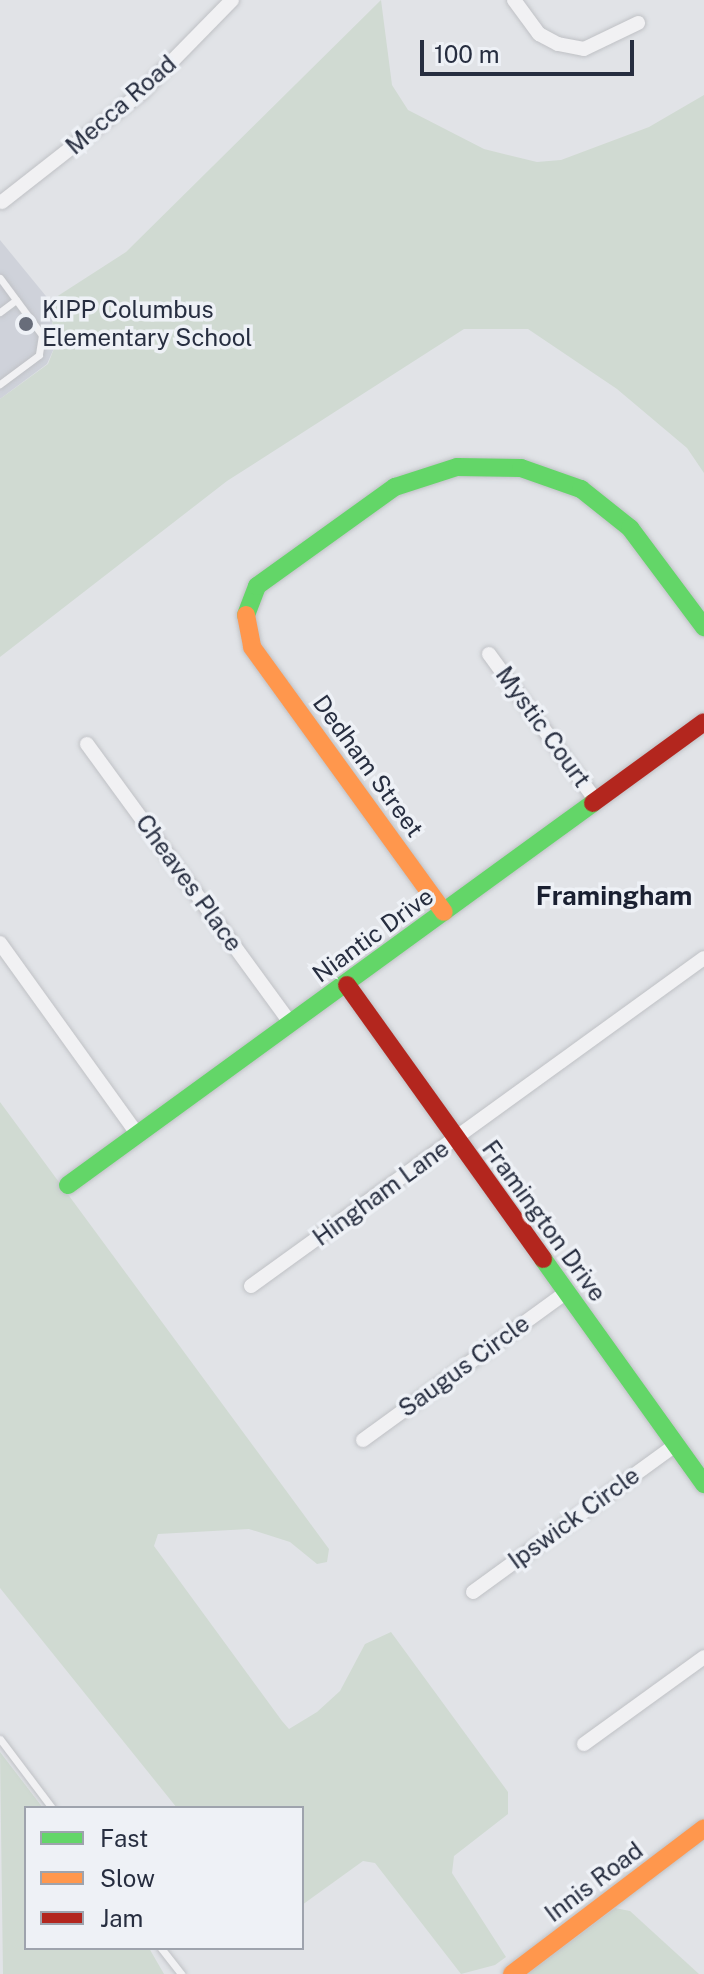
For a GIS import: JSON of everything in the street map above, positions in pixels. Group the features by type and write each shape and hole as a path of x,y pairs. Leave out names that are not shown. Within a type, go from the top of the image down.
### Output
{"street":[{"name":"Mecca Road","path":"2,202 141,93 232,0"},
{"path":"514,0 539,34 558,44 584,49 638,23"},
{"name":"Dedham Street","path":"444,912 252,647 245,609 257,586 395,487 457,467 521,468 581,489 630,528 704,627"},
{"name":"Mystic Court","path":"489,654 596,801"},
{"name":"Niantic Drive","path":"68,1185 290,1022 347,985 704,722"},
{"name":"Cheaves Place","path":"87,744 290,1022"},
{"path":"0,943 137,1134"},
{"name":"Hingham Lane","path":"251,1286 704,958"},
{"name":"Framington Drive","path":"347,985 704,1484"},
{"name":"Saugus Circle","path":"363,1440 565,1293"},
{"name":"Ipswick Circle","path":"473,1592 675,1445"},
{"path":"584,1744 704,1657"},
{"name":"Innis Road","path":"512,1974 704,1828"}],"lane":[{"path":"0,278 42,335 39,355 0,384"},
{"path":"0,312 16,300"},
{"path":"0,1739 50,1806"},
{"path":"163,1950 181,1974"}],"shaded area":[{"path":"381,0 392,85 408,110 484,149 537,162 561,160 649,127 704,95 704,473 687,448 617,389 528,329 464,329 227,481 0,657 0,399 48,364 55,346 50,301 126,252"},
{"name":"KIPP Columbus Elementary School","path":"0,240 50,301 55,346 47,364 0,399"},
{"path":"0,1102 329,1549 327,1562 317,1564 290,1542 249,1529 158,1534 154,1546 289,1729 317,1712 340,1691 365,1644 391,1632 508,1792 508,1814 454,1856 452,1873 506,1957 495,1965 461,1974 375,1863 363,1861 304,1904 304,1806 175,1806 0,1588"},
{"path":"0,1752 41,1806 24,1806 24,1950 150,1950 164,1974 3,1974"},
{"path":"615,1908 630,1911 699,1974 527,1974"}],"traffic: fast":[{"path":"246,615 257,586 395,487 457,467 521,468 581,489 630,528 704,627"},
{"path":"68,1185 593,803"},
{"path":"543,1259 704,1484"}],"traffic: slow":[{"path":"246,615 252,647 444,912"},
{"path":"512,1974 704,1828"}],"traffic: jam":[{"path":"593,803 704,722"},
{"path":"347,985 543,1259"}],"place":[{"name":"KIPP Columbus Elementary School","path":"26,324"}],"district":[{"name":"Framingham","path":"614,896"}]}
